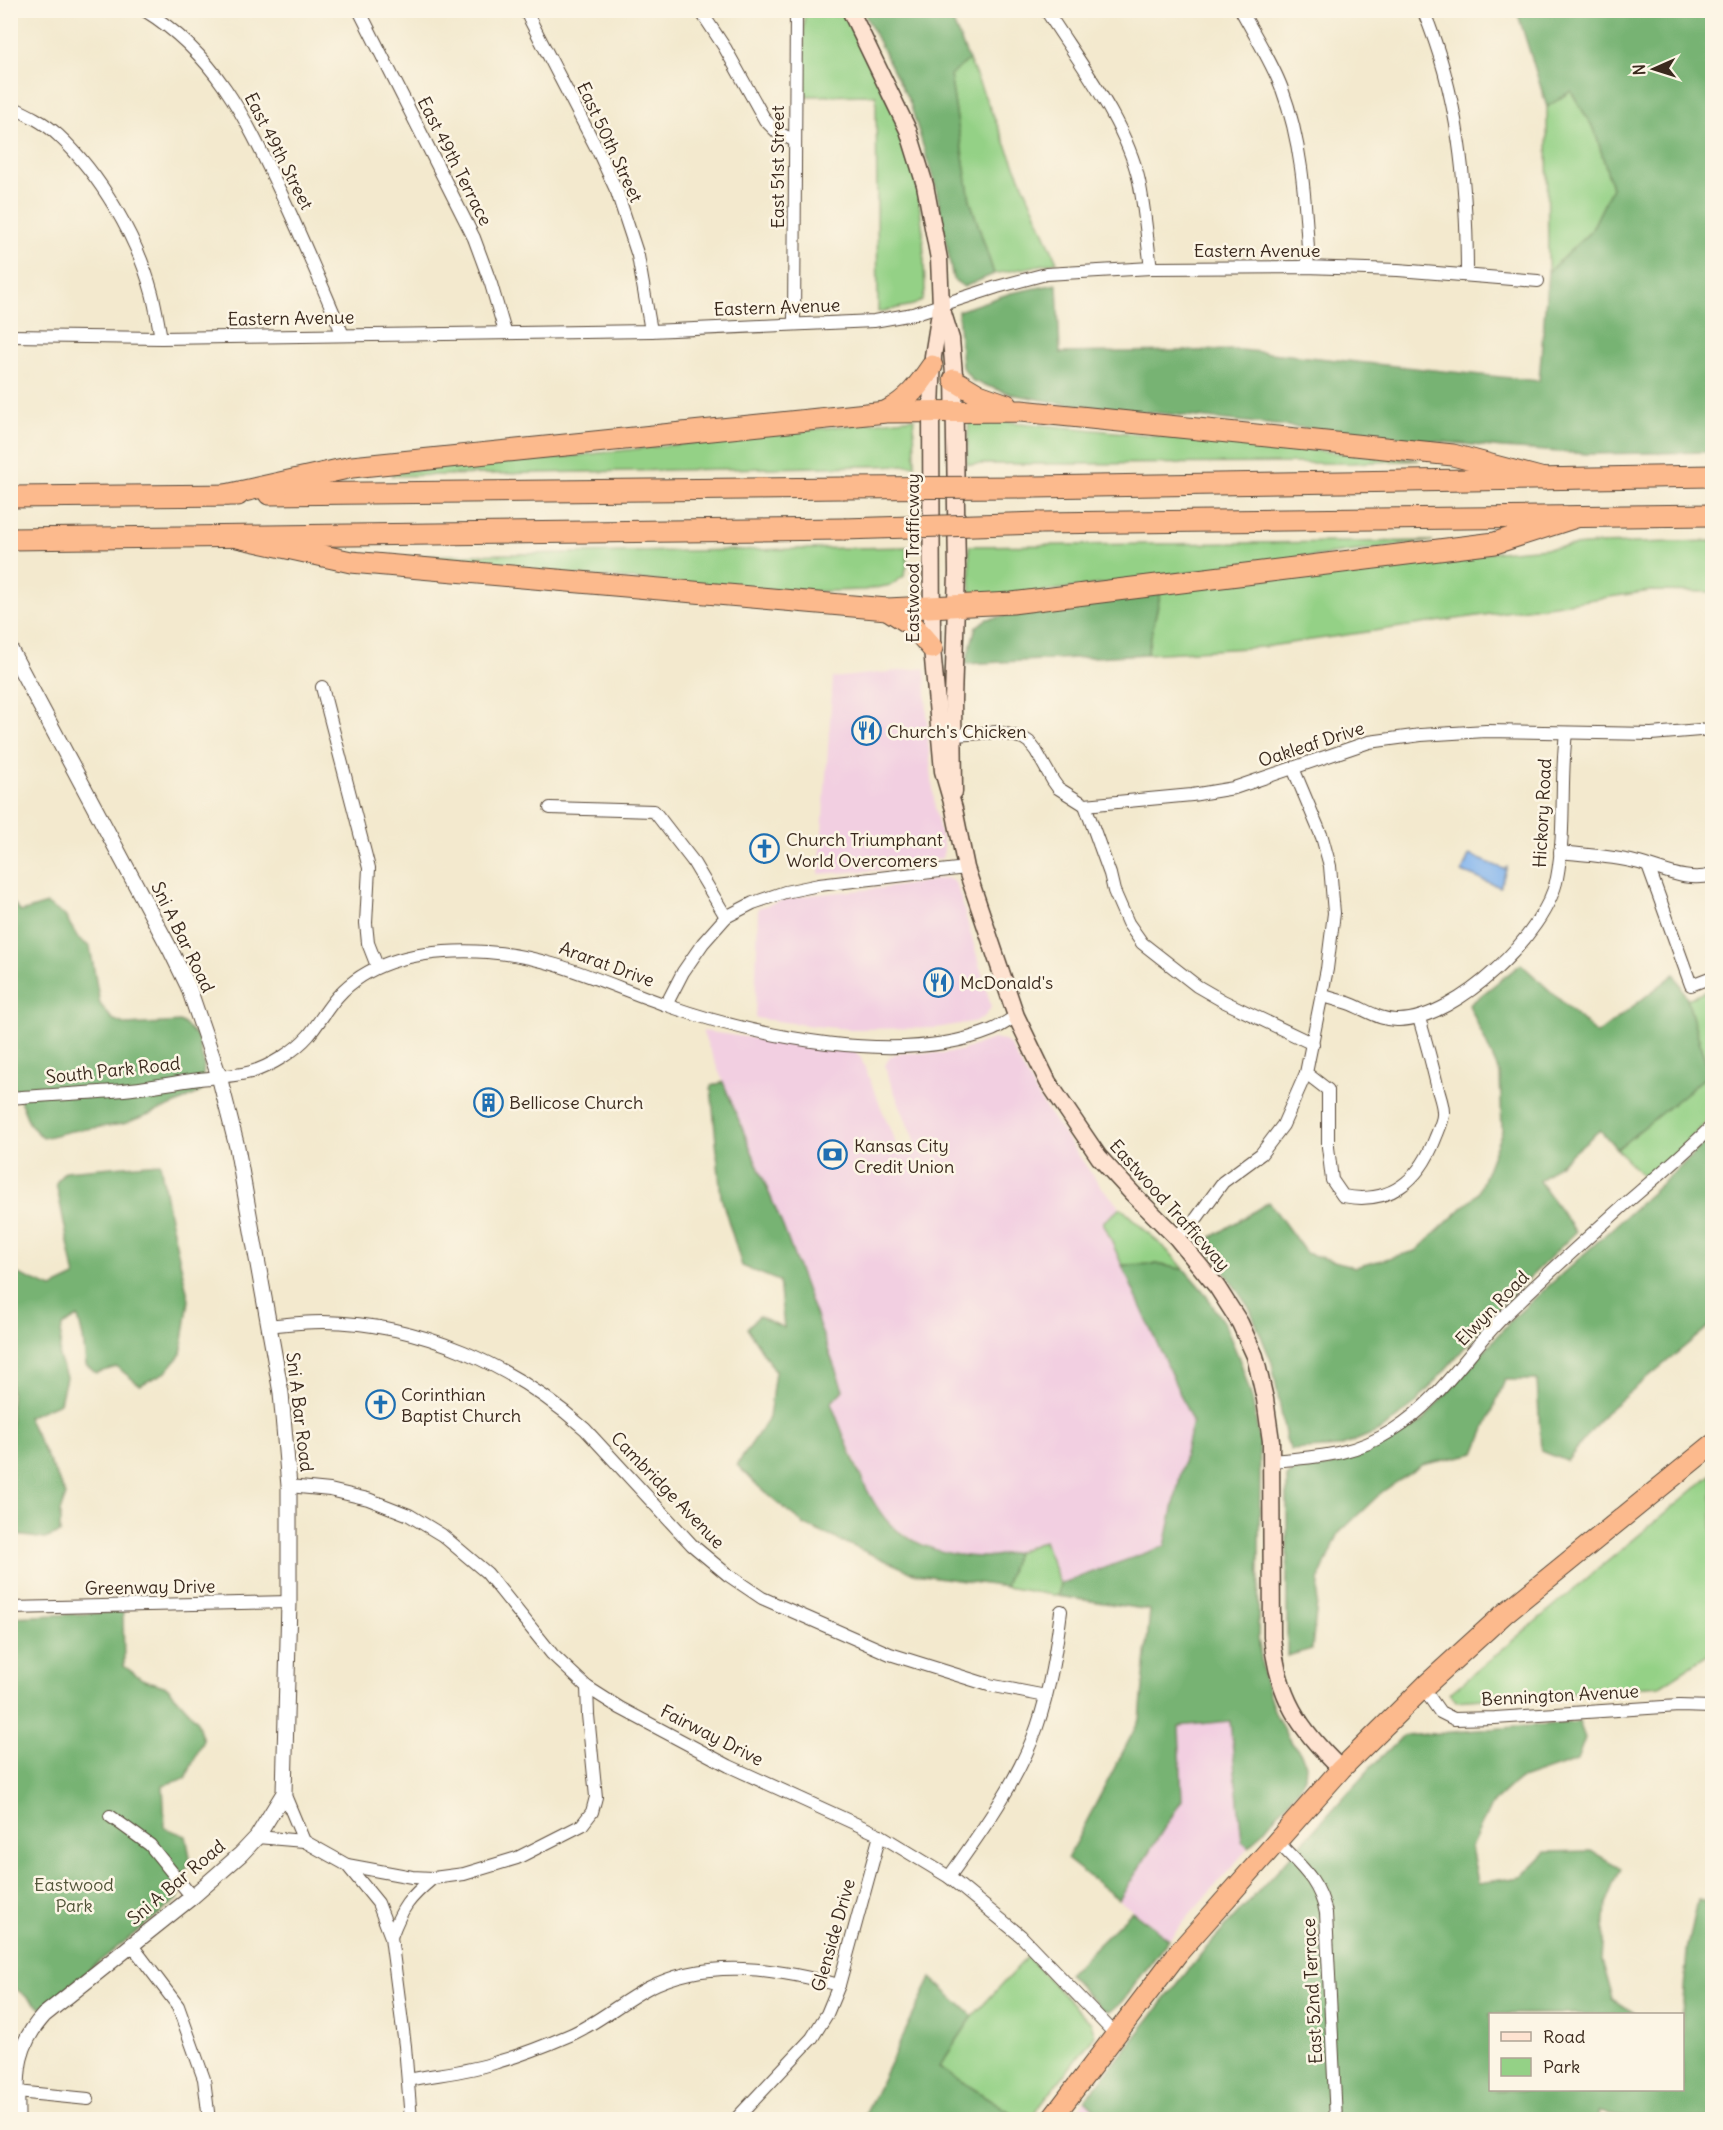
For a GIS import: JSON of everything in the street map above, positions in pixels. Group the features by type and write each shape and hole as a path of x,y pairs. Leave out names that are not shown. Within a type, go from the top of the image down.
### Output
{"highway":[{"path":"886,412 914,393 932,366"},
{"path":"954,380 979,395 1021,411"},
{"path":"226,495 352,467 886,412 931,410 1021,411 1453,455 1544,478"},
{"path":"10,497 1713,476"},
{"path":"10,539 1713,515"},
{"path":"237,537 351,562 887,609 1012,603 1495,543 1576,517"},
{"path":"887,609 912,625 932,648"},
{"path":"1051,2120 1178,1953 1341,1769 1423,1688 1504,1614 1713,1445"}],"main road":[{"name":"Eastwood Trafficway","path":"850,10 908,130 925,185 939,259 941,306 932,366 930,606 944,771 966,868 1016,1016 1048,1082 1092,1147 1132,1193 1176,1237 1228,1305 1240,1323 1255,1356 1265,1399 1271,1441 1272,1637 1275,1666 1284,1694 1301,1724 1318,1748 1341,1769"},
{"name":"Eastwood Trafficway","path":"941,306 951,339 955,411 954,809"}],"street":[{"name":"East 49th Street","path":"144,10 186,42 214,72 236,101 292,217 343,335"},
{"name":"East 49th Terrace","path":"359,10 474,238 505,332"},
{"name":"East 50th Street","path":"525,10 617,192 638,256 651,331"},
{"path":"700,10 725,48 765,120 777,132 795,141"},
{"name":"East 51st Street","path":"794,324 796,10"},
{"path":"1046,10 1105,102 1129,150 1139,180 1151,268"},
{"path":"1241,10 1282,88 1295,134 1304,187 1308,249 1305,267"},
{"path":"1423,10 1449,86 1459,135 1467,210 1467,276"},
{"path":"10,106 32,116 58,135 87,167 116,209 136,249 148,281 161,338"},
{"name":"Eastern Avenue","path":"10,336 161,338 651,331 874,321 941,306 997,287 1046,274 1151,268 1305,267 1398,270 1538,281"},
{"name":"Sni A Bar Road","path":"10,649 189,986 219,1076 237,1147 281,1393 290,1486 290,1602 284,1793 257,1837 241,1854 192,1897 44,2015 33,2028 24,2042 19,2058 17,2120"},
{"path":"322,687 369,868 366,923 368,944 377,966"},
{"name":"Oakleaf Drive","path":"1085,804 1192,795 1234,788 1369,742 1411,736 1486,731 1651,734 1713,729"},
{"path":"954,735 998,732 1023,738 1029,742 1058,788 1085,804 1114,891 1128,923 1142,943 1197,986 1222,1001 1313,1044"},
{"name":"Hickory Road","path":"1322,995 1351,1004 1382,1018 1397,1021 1419,1018 1436,1011 1482,982 1514,952 1546,909 1557,878 1566,733"},
{"path":"1176,1237 1196,1219 1223,1182 1261,1154 1283,1125 1306,1073 1332,938 1333,888 1322,837 1293,768"},
{"path":"550,808 654,812 692,860 726,917"},
{"path":"1560,852 1635,861 1680,876 1700,879 1713,875"},
{"path":"1647,866 1691,985 1713,977"},
{"path":"666,1005 692,958 726,917 753,903 785,892 819,885 966,868"},
{"name":"Ararat Drive","path":"219,1076 250,1072 279,1059 308,1037 338,996 377,966 421,954 486,952 533,957 570,968 666,1005 718,1021 776,1035 835,1043 888,1046 930,1045 963,1039 995,1029 1016,1016"},
{"path":"1306,1073 1328,1090 1328,1147 1332,1180 1343,1196 1360,1199 1377,1197 1394,1191 1423,1166 1444,1114 1419,1018"},
{"name":"South Park Road","path":"10,1098 114,1091 219,1076"},
{"name":"Elwyn Road","path":"1272,1461 1334,1456 1367,1444 1416,1415 1506,1314 1625,1205 1680,1159 1713,1126"},
{"name":"Cambridge Avenue","path":"268,1326 322,1322 372,1325 427,1337 473,1355 524,1382 566,1412 585,1429 692,1545 728,1575 762,1598 890,1654 989,1685 1046,1696"},
{"name":"Fairway Drive","path":"290,1486 330,1490 368,1499 409,1515 442,1535 487,1573 552,1654 587,1687 620,1708 729,1766 880,1835 949,1877 1021,1936 1116,2035"},
{"name":"Greenway Drive","path":"10,1608 290,1602"},
{"path":"949,1877 984,1828 1013,1777 1036,1729 1046,1696 1062,1611"},
{"path":"257,1837 304,1841 347,1865 412,1877 434,1878 464,1874 517,1858 582,1825 592,1812 596,1797 587,1687"},
{"name":"Bennington Avenue","path":"1423,1688 1440,1712 1454,1719 1679,1706 1713,1707"},
{"path":"284,1793 304,1841"},
{"path":"110,1816 150,1845 192,1897"},
{"name":"Glenside Drive","path":"735,2120 812,2038 827,2014 839,1985 880,1835"},
{"name":"East 52nd Terrace","path":"1277,1841 1316,1883 1322,1895 1326,1913 1336,2120"},
{"path":"347,1865 378,1904 391,1937 411,2120"},
{"path":"391,1937 400,1912 418,1891 434,1878"},
{"path":"131,1944 178,2006 204,2079 209,2120"},
{"path":"408,2080 496,2063 572,2035 647,1988 684,1974 714,1969 754,1969 801,1975 839,1985"},
{"path":"17,2092 88,2098"}],"shaded area":[{"path":"925,668 928,740 935,809 944,850 942,858 897,869 819,874 833,678"},
{"path":"946,878 957,885 991,1007 978,1021 936,1028 850,1029 755,1018 758,908 786,899 809,895 894,887"},
{"path":"702,1031 854,1052 860,1056 898,1149 915,1142 887,1074 885,1065 890,1057 898,1053 960,1051 993,1039 1003,1040 1010,1045 1042,1103 1098,1183 1121,1208 1103,1222 1192,1421 1165,1546 1060,1584 1044,1541 1016,1552 986,1557 963,1556 934,1549 910,1538 890,1524 871,1499 831,1403 843,1390 784,1229"},
{"path":"1230,1721 1242,1841 1249,1847 1169,1939 1119,1900 1182,1800 1179,1726"},
{"path":"1085,2100 1106,2119 1070,2120"}],"green space":[{"path":"804,11 842,11 902,128 917,186 923,232 925,291 922,301 913,305 878,312 876,95 804,96"},
{"path":"863,11 948,11 969,60 950,75 970,200 994,274 964,287 953,279 936,188 910,103"},
{"path":"1517,11 1712,11 1712,452 1588,454 1503,448 1059,403 1011,394 973,381 962,367 958,311 1011,293 1057,284 1060,353 1241,350 1539,381 1548,272 1591,231 1612,188 1595,131 1571,91 1547,107"},
{"path":"969,60 1057,262 994,274 970,200 950,75"},
{"path":"1571,91 1595,131 1612,188 1591,231 1548,272 1547,107"},
{"path":"969,417 1419,460 1353,463 967,464"},
{"path":"914,418 915,465 392,476 392,472 556,458"},
{"path":"1433,541 971,601 969,546"},
{"path":"1712,541 1712,592 1651,591 1263,647 1147,654 1161,591 1498,552 1599,544"},
{"path":"907,547 907,566 904,576 891,585 864,590 796,592 407,562 407,556"},
{"path":"1161,591 1147,654 965,664 976,627 987,619"},
{"path":"10,899 21,912 47,904 65,916 78,938 90,947 100,1004 112,1019 126,1025 182,1022 197,1036 204,1064 202,1091 176,1104 123,1124 71,1131 43,1138 30,1125 15,1088 11,1088"},
{"path":"1521,964 1597,1034 1675,974 1687,999 1709,1074 1617,1149 1600,1130 1539,1181 1576,1232 1504,1303 1414,1405 1381,1430 1340,1447 1291,1450 1286,1439 1272,1363 1250,1309 1204,1242 1269,1202 1306,1253 1355,1267 1416,1251 1478,1193 1502,1131 1500,1074 1469,1005"},
{"path":"1712,989 1712,1117 1674,1154 1643,1177 1617,1149 1709,1074 1687,999"},
{"path":"723,1082 784,1229 843,1390 831,1403 856,1467 872,1499 890,1524 922,1545 947,1553 972,1557 1016,1552 1005,1587 916,1574 805,1525 759,1487 737,1465 769,1418 775,1371 747,1328 759,1316 784,1328 779,1281 742,1266 721,1197 711,1086"},
{"path":"1712,1135 1712,1324 1605,1413 1567,1461 1541,1451 1537,1380 1505,1380 1475,1453 1422,1465 1382,1492 1339,1533 1320,1575 1312,1649 1287,1656 1287,1477 1295,1470 1329,1467 1384,1444 1420,1424 1511,1320 1679,1168"},
{"path":"160,1163 189,1300 181,1354 166,1372 140,1385 117,1367 96,1373 86,1365 78,1317 62,1326 59,1357 66,1377 60,1403 27,1417 66,1495 60,1512 60,1533 45,1539 11,1534 11,1271 52,1288 75,1277 56,1183 65,1171"},
{"path":"1121,1208 1185,1270 1157,1264 1122,1265 1103,1222"},
{"path":"1157,1264 1185,1270 1204,1292 1225,1325 1241,1363 1252,1399 1259,1438 1258,1637 1264,1679 1275,1713 1288,1738 1306,1764 1305,1777 1299,1788 1249,1847 1242,1841 1230,1721 1179,1726 1182,1800 1119,1900 1067,1859 1140,1719 1150,1610 1058,1596 1060,1584 1165,1546 1192,1421 1122,1265"},
{"path":"1712,1474 1712,1652 1660,1686 1456,1701 1450,1693"},
{"path":"1044,1541 1060,1584 1058,1596 1005,1587 1016,1552"},
{"name":"Eastwood Park","path":"123,1612 124,1666 142,1679 167,1687 196,1719 203,1740 186,1778 163,1785 165,1828 186,1836 190,1857 178,1899 41,2008 11,1985 11,1617"},
{"path":"1579,1722 1585,1738 1577,1760 1518,1780 1491,1805 1471,1847 1478,1883 1521,1877 1546,1852 1591,1851 1621,1868 1606,1904 1602,1960 1613,1999 1634,2013 1489,2013 1489,2091 1684,2091 1684,2013 1682,2013 1687,1951 1698,1900 1712,1903 1712,2119 1628,2119 1598,2112 1599,2119 1106,2120 1085,2100 1202,1953 1376,1762 1403,1736"},
{"path":"1132,1911 1169,1939 1120,2004 1110,2011 1102,2010 1068,1974"},
{"path":"1027,1957 1091,2023 1095,2035 1030,2119 1021,2119 939,2067 973,2016"},
{"path":"931,1978 973,2016 939,2067 1021,2119 860,2119 866,2113"}],"water":[{"path":"1469,855 1504,869 1507,867 1500,887 1462,872"}],"place":[{"name":"Church's Chicken","path":"866,731"},
{"name":"Church Triumphant World Overcomers","path":"765,849"},
{"name":"McDonald's","path":"939,982"},
{"name":"Bellicose Church","path":"488,1102"},
{"name":"Kansas City Credit Union","path":"833,1155"},
{"name":"Corinthian Baptist Church","path":"380,1404"}]}
